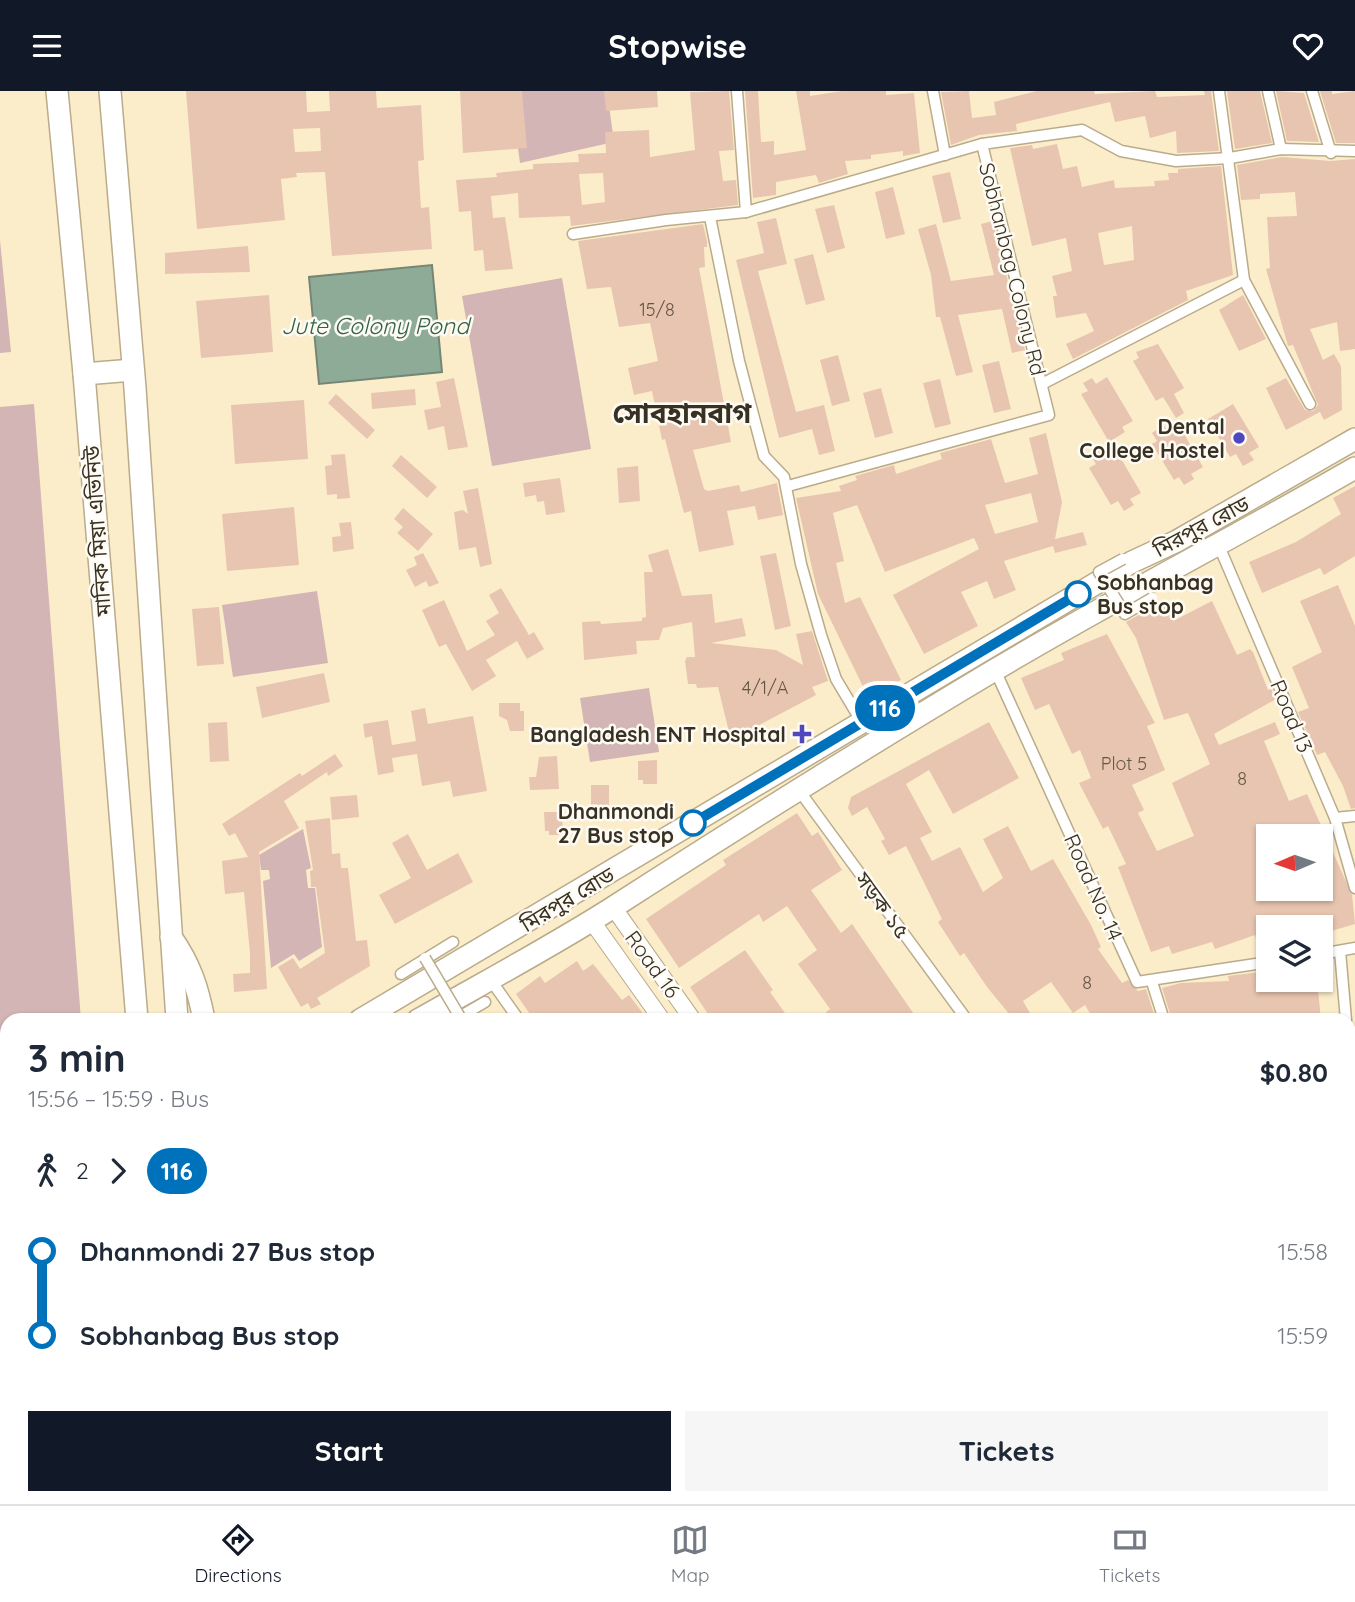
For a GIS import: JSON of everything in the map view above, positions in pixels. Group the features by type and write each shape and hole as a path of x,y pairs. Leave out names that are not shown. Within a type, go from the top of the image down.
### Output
{"highway":[{"name":"মানিক মিয়া এভিনিউ","path":"57,91 84,375 136,1013"},
{"path":"110,91 133,370 176,1013"},
{"path":"84,375 133,370"},
{"name":"মিরপুর রোড","path":"372,1013 597,882 861,721 1132,562 1177,541 1355,439"},
{"name":"মিরপুর রোড","path":"430,1013 613,907 798,789 995,670 1123,595 1219,546 1355,468"},
{"path":"1014,633 1025,653"},
{"path":"597,882 613,907"},
{"path":"171,937 187,959 195,979 202,1013"},
{"name":"মানিক মিয়া এভিনিউ","path":"128,1013 131,972"}],"main road":[{"name":"Road 16","path":"613,907 689,1013"},
{"name":"Road 16","path":"591,920 657,1013"}],"street":[{"path":"737,91 747,212"},
{"path":"933,91 945,155"},
{"path":"1219,91 1230,158 1244,280 1310,404"},
{"path":"1268,91 1281,149"},
{"path":"1312,91 1331,153"},
{"path":"982,144 1082,130 1121,152 1176,161 1230,158 1281,149 1331,153 1355,151"},
{"name":"Sobhanbag Colony Rd","path":"573,234 666,220 747,212 982,144 1049,415 788,486"},
{"path":"710,216 739,361 764,456 785,477 801,564 821,635 836,679 861,721"},
{"path":"1042,384 1244,280"},
{"name":"Road 13","path":"1219,546 1335,818 1355,888"},
{"path":"1123,559 1100,572 1125,614 1152,598"},
{"name":"Road No. 14","path":"995,670 1137,982 1152,982"},
{"name":"সড়ক ১৫","path":"798,789 962,1013"},
{"path":"1335,818 1355,816"},
{"path":"401,974 453,942"},
{"path":"1333,952 1355,948"},
{"path":"1340,951 1345,1013"},
{"path":"425,958 454,1013"},
{"path":"1162,1013 1152,982 1256,964"},
{"path":"490,979 514,1013"},
{"path":"467,1013 485,1002"}],"shaded area":[{"path":"510,91 607,91 614,142 520,163"},
{"path":"0,240 11,352 0,353"},
{"path":"562,278 591,449 492,466 462,296"},
{"path":"34,404 80,1013 0,1013 0,407"},
{"path":"317,591 328,663 233,677 222,605"},
{"path":"649,688 659,752 590,762 580,698"},
{"path":"303,829 311,868 306,870 308,888 315,888 322,947 299,961 294,954 271,968 263,881 270,879 269,870 261,870 259,855"}],"water":[{"name":"Jute Colony Pond","path":"432,265 442,372 319,384 309,277"}],"building":[{"path":"186,91 306,91 307,112 330,111 329,91 376,91 377,108 421,105 424,160 418,161 421,208 429,207 432,249 332,256 325,172 296,173 297,177 281,179 285,220 197,229","holes":["320,128 321,151 295,152 293,129"]},
{"path":"460,91 522,91 527,148 463,153"},
{"path":"604,91 657,91 658,107 606,111"},
{"path":"729,91 734,150 719,151 723,181 736,180 738,205 571,226 570,216 519,218 518,193 491,196 493,218 505,217 513,269 485,271 483,250 474,251 471,211 459,212 456,180 497,177 496,173 533,169 533,164 579,162 578,154 606,153 605,132 649,130 650,157 695,150 690,92","holes":["603,173 605,202 582,205 579,174"]},
{"path":"745,91 758,91 761,142 774,141 774,155 806,150 796,91 810,91 810,96 842,91 886,91 886,95 914,93 920,153 903,156 903,151 871,155 871,159 845,161 848,174 819,183 816,175 776,182 776,195 753,198"},
{"path":"969,91 972,118 996,115 994,102 1037,91 1094,91 1095,94 1155,91 1157,97 1205,95 1204,91 1211,91 1219,151 1177,153 1176,131 1150,138 1145,116 1115,122 1110,102 1016,124 1017,131 979,135 951,145 941,92"},
{"path":"1227,91 1260,91 1272,143 1235,149"},
{"path":"1276,91 1304,93 1319,142 1287,141"},
{"path":"1320,91 1332,91 1332,94 1355,91 1355,143 1336,143"},
{"path":"1057,144 1063,169 1077,166 1082,187 1114,180 1115,188 1155,186 1154,181 1169,180 1168,173 1178,173 1178,169 1221,166 1233,275 1186,291 1188,300 1073,359 1066,344 1094,331 1086,313 1056,318 1053,296 1057,296 1052,276 1072,271 1066,238 1032,246 1010,148 1032,145 1033,149","holes":["1132,226 1134,260 1104,265 1098,233"]},
{"path":"1282,157 1330,161 1355,159 1355,349 1340,351 1337,322 1310,329 1323,360 1334,354 1341,366 1342,410 1324,420 1320,412 1286,430 1266,388 1286,378 1305,410 1313,411 1318,405 1293,345 1288,346 1266,269 1270,268 1267,217 1297,216 1295,192 1260,194 1260,199 1241,200 1237,165"},
{"path":"950,172 961,219 943,223 932,176"},
{"path":"893,187 905,234 886,239 875,192"},
{"path":"834,205 845,248 827,253 815,209"},
{"path":"776,218 787,264 758,271 796,412 824,405 835,451 819,455 812,429 779,438 736,260 764,253 757,222"},
{"path":"993,221 1025,350 1012,353 1002,309 958,315 973,372 956,376 940,317 936,317 931,275 918,229 936,224 951,281 994,275 981,224"},
{"path":"703,224 707,247 704,247 705,267 699,268 731,442 693,450 704,489 708,491 739,485 741,492 777,483 783,515 758,520 755,506 727,511 734,545 699,552 691,511 684,513 665,439 662,440 652,391 634,395 628,368 658,361 650,323 619,327 611,287 587,289 578,241"},
{"path":"248,246 250,272 165,274 165,253"},
{"path":"813,254 825,300 806,305 794,259"},
{"path":"269,295 273,352 201,358 196,301"},
{"path":"1243,295 1266,339 1239,351 1219,310"},
{"path":"1158,344 1184,388 1174,394 1184,413 1176,418 1163,397 1156,401 1133,361 1139,358 1136,352"},
{"path":"838,355 850,401 832,406 820,360"},
{"path":"999,361 1011,409 994,413 982,365"},
{"path":"1107,377 1133,421 1122,427 1125,432 1109,442 1081,394 1088,391 1083,383 1092,378 1096,384"},
{"path":"454,378 468,447 448,450 444,426 428,430 424,410 441,407 436,382"},
{"path":"940,379 951,424 935,428 923,383"},
{"path":"881,388 893,433 875,438 863,393"},
{"path":"415,389 416,405 372,409 371,393"},
{"path":"336,394 375,430 367,439 328,403"},
{"path":"304,400 308,459 235,464 231,405"},
{"path":"1233,404 1259,447 1249,453 1254,460 1243,466 1236,454 1230,457 1208,419"},
{"path":"1164,425 1168,432 1179,425 1203,467 1191,474 1194,479 1184,485 1179,477 1174,480 1152,444 1157,441 1152,433"},
{"path":"1046,433 1062,502 1055,539 1083,532 1087,545 1055,553 1053,546 1004,561 1016,590 994,599 987,581 961,592 978,626 924,654 893,595 979,549 974,538 885,572 857,505 833,513 844,561 836,563 845,603 860,597 901,680 868,697 818,594 796,498 841,491 839,486 857,480 855,476 894,465 896,474 942,459 940,453 991,439 1005,483 1038,474 1029,438","holes":["1031,493 1038,522 995,534 985,505"]},
{"path":"1112,443 1141,493 1130,499 1134,505 1124,511 1118,501 1111,505 1089,468 1096,464 1091,456"},
{"path":"345,454 350,498 337,499 337,494 327,495 325,466 332,465 331,455"},
{"path":"401,455 437,487 427,498 392,466"},
{"path":"638,466 640,501 619,503 617,468"},
{"path":"560,478 565,512 546,515 544,501 537,502 536,495 525,497 523,483"},
{"path":"1355,486 1355,556 1324,575 1320,568 1262,593 1249,562 1296,542 1341,514 1333,498"},
{"path":"478,488 492,564 480,567 476,547 459,550 454,512 463,510 468,514 463,491"},
{"path":"294,507 299,565 227,571 222,514"},
{"path":"403,508 433,534 418,551 397,533 403,527 394,519"},
{"path":"351,522 354,549 333,552 332,537 341,536 339,523"},
{"path":"668,549 682,596 712,594 715,623 742,618 746,636 711,643 776,650 803,665 796,634 812,631 828,681 812,687 816,695 731,740 718,687 697,688 696,684 688,684 685,661 687,657 695,657 692,622 663,628 659,640 636,641 637,654 584,660 582,622 600,621 601,624 642,621 642,618 646,617 644,572 653,572 648,555"},
{"path":"423,553 439,583 429,587 426,581 415,587 406,570 417,565 414,557"},
{"path":"776,553 791,626 775,630 760,556"},
{"path":"1338,585 1355,626 1355,808 1351,809 1343,786 1325,752 1317,755 1298,712 1309,708 1292,667 1322,652 1300,601"},
{"path":"501,588 529,635 534,632 544,649 527,659 517,641 486,660 496,676 472,691 446,644 439,647 422,610 444,600 467,651 495,635 486,621 499,613 489,595"},
{"path":"1166,600 1175,620 1212,601 1237,655 1250,649 1253,652 1268,690 1271,689 1276,699 1214,734 1219,745 1275,722 1280,734 1264,741 1289,801 1307,794 1320,824 1256,824 1256,901 1334,901 1334,855 1352,895 1355,924 1333,930 1333,915 1256,915 1256,939 1255,935 1215,949 1212,942 1172,954 1169,946 1151,952 1118,867 1126,864 1108,826 1103,829 1079,783 1091,778 1080,750 1072,754 1049,704 1035,710 1021,678 1064,660 1061,653 1107,634 1155,723 1147,726 1165,770 1132,785 1144,810 1138,813 1157,851 1194,836 1172,783 1210,764 1188,713 1164,720 1136,638 1126,622"},
{"path":"219,607 224,664 197,666 192,609"},
{"path":"324,673 330,702 262,718 256,687"},
{"path":"499,703 520,703 520,711 524,711 524,731 510,731 507,720 499,716"},
{"path":"425,708 428,724 473,716 487,791 453,797 450,781 422,786 417,754 392,758 394,772 378,775 372,736 365,738 363,724 388,720 392,745 416,741 411,711"},
{"path":"227,722 229,761 210,762 208,723"},
{"path":"989,722 1019,778 953,814 929,770 906,784 932,832 920,838 932,861 960,847 983,892 1003,878 983,839 1008,826 1031,871 1053,859 1091,925 1101,947 1098,949 1122,983 1128,980 1138,991 1146,989 1154,1013 1090,1013 1085,1005 1073,1013 1051,982 1023,1001 1030,1013 1008,1013 964,953 960,956 938,922 942,919 906,846 889,855 881,841 885,839 867,807 852,816 848,808 851,797"},
{"path":"335,754 343,766 328,776 327,772 284,801 299,828 259,852 267,989 234,992 233,974 250,973 250,953 244,892 225,894 222,861 248,857 235,833 229,836 222,824 300,773 302,776"},
{"path":"557,756 559,789 530,790 529,777 536,777 539,757"},
{"path":"657,760 657,784 643,784 643,780 638,780 638,761"},
{"path":"591,785 609,785 609,808 595,809 595,804 591,805"},
{"path":"357,795 359,817 332,820 330,797"},
{"path":"544,812 562,812 563,835 549,835 549,831 545,831"},
{"path":"797,813 812,836 818,832 842,870 811,890 841,933 852,924 913,1013 827,1013 830,1009 798,964 817,950 787,906 763,922 759,914 679,968 646,919 726,865 723,860"},
{"path":"330,818 332,854 340,853 341,868 348,868 356,941 367,940 370,966 317,998 321,1004 311,1009 308,1003 301,1007 278,967 293,958 300,969 325,953 316,887 311,887 310,871 313,870 305,821"},
{"path":"408,834 427,870 458,853 473,882 395,924 379,895 411,878 392,843"},
{"path":"745,950 773,990 770,992 785,1013 707,1013 690,987"},
{"path":"577,961 583,971 593,964 622,1000 629,995 643,1013 529,1013 516,994 540,976 545,983"},
{"path":"1256,972 1256,992 1318,992 1320,1013 1170,1013 1162,988 1181,983 1229,981 1228,976"}],"bus line":[{"name":"116","path":"693,823 1078,594"}],"place":[{"name":"Dental College Hostel","path":"1239,438"},
{"name":"Sobhanbag Bus stop","path":"1078,594"},
{"name":"Bangladesh ENT Hospital","path":"802,734"},
{"name":"Dhanmondi 27 Bus stop","path":"693,823"}],"district":[{"name":"সোবহানবাগ","path":"682,412"}]}
